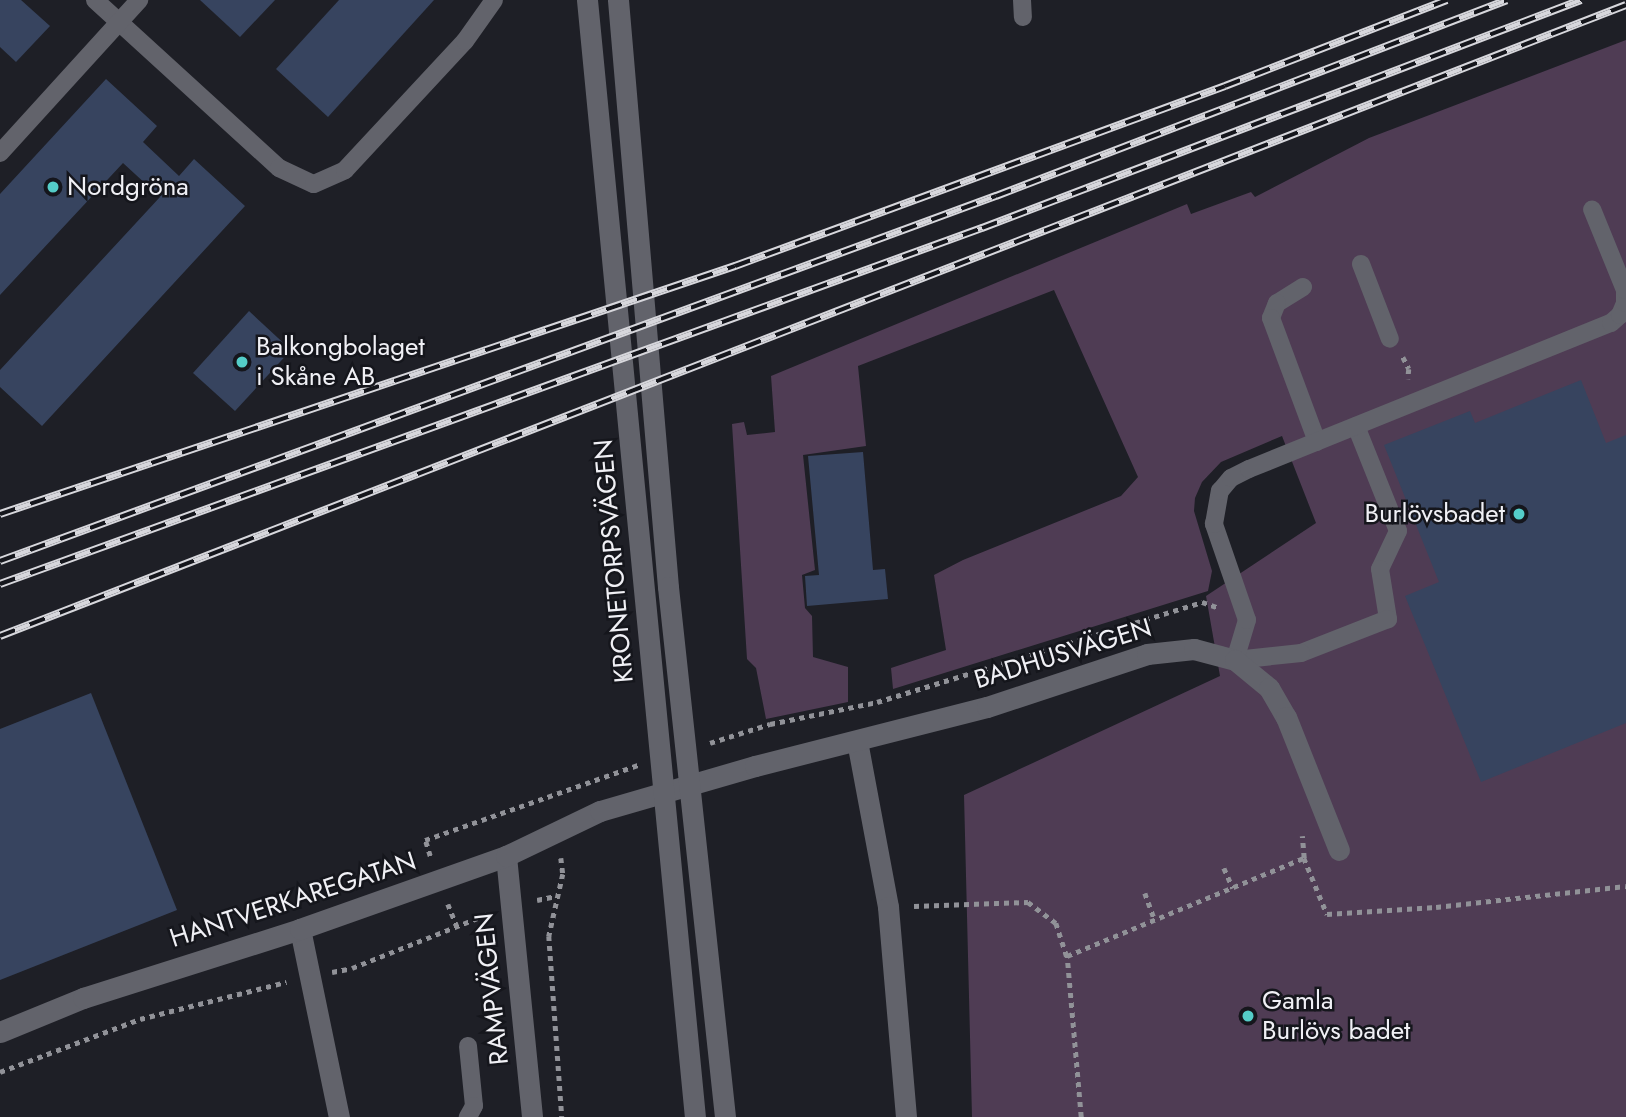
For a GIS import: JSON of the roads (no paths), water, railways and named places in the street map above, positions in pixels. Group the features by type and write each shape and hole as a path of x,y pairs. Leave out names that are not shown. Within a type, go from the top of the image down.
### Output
{"street":[{"name":"KRONETORPSVÄGEN","path":"587,0 695,1117"},
{"name":"KRONETORPSVÄGEN","path":"618,0 668,587 725,1117"},
{"name":"BADHUSVÄGEN","path":"600,811 755,766 987,706 1147,654 1194,649 1235,660 1269,688 1286,717 1339,850"},
{"path":"858,741 888,907 906,1117"},
{"name":"HANTVERKAREGATAN","path":"0,1032 83,998 300,929 506,856 600,811"},
{"name":"RAMPVÄGEN","path":"506,856 532,1117"},
{"path":"300,929 340,1117"}],"lane":[{"path":"95,0 279,167 314,184 345,170 465,41 494,0"},
{"path":"0,153 139,0"},
{"path":"1356,426 1398,531 1380,569 1388,619 1301,653 1235,660 1247,620 1214,524 1220,491 1231,478 1356,426 1611,323 1620,314 1625,303 1625,290 1592,209"},
{"path":"1362,264 1390,339"},
{"path":"1303,287 1277,303 1271,317 1317,442"},
{"path":"468,1046 474,1107 468,1117"}],"railway":[{"path":"0,514 735,266 1225,86 1447,0"},
{"path":"0,561 996,196 1507,0"},
{"path":"0,584 982,228 1581,0"},
{"path":"0,636 1626,5"}],"place":[{"name":"Nordgröna","path":"53,187"},
{"name":"Balkongbolaget i Skåne AB","path":"242,362"},
{"name":"Burlövsbadet","path":"1519,514"},
{"name":"Gamla Burlövs badet","path":"1248,1016"}]}
